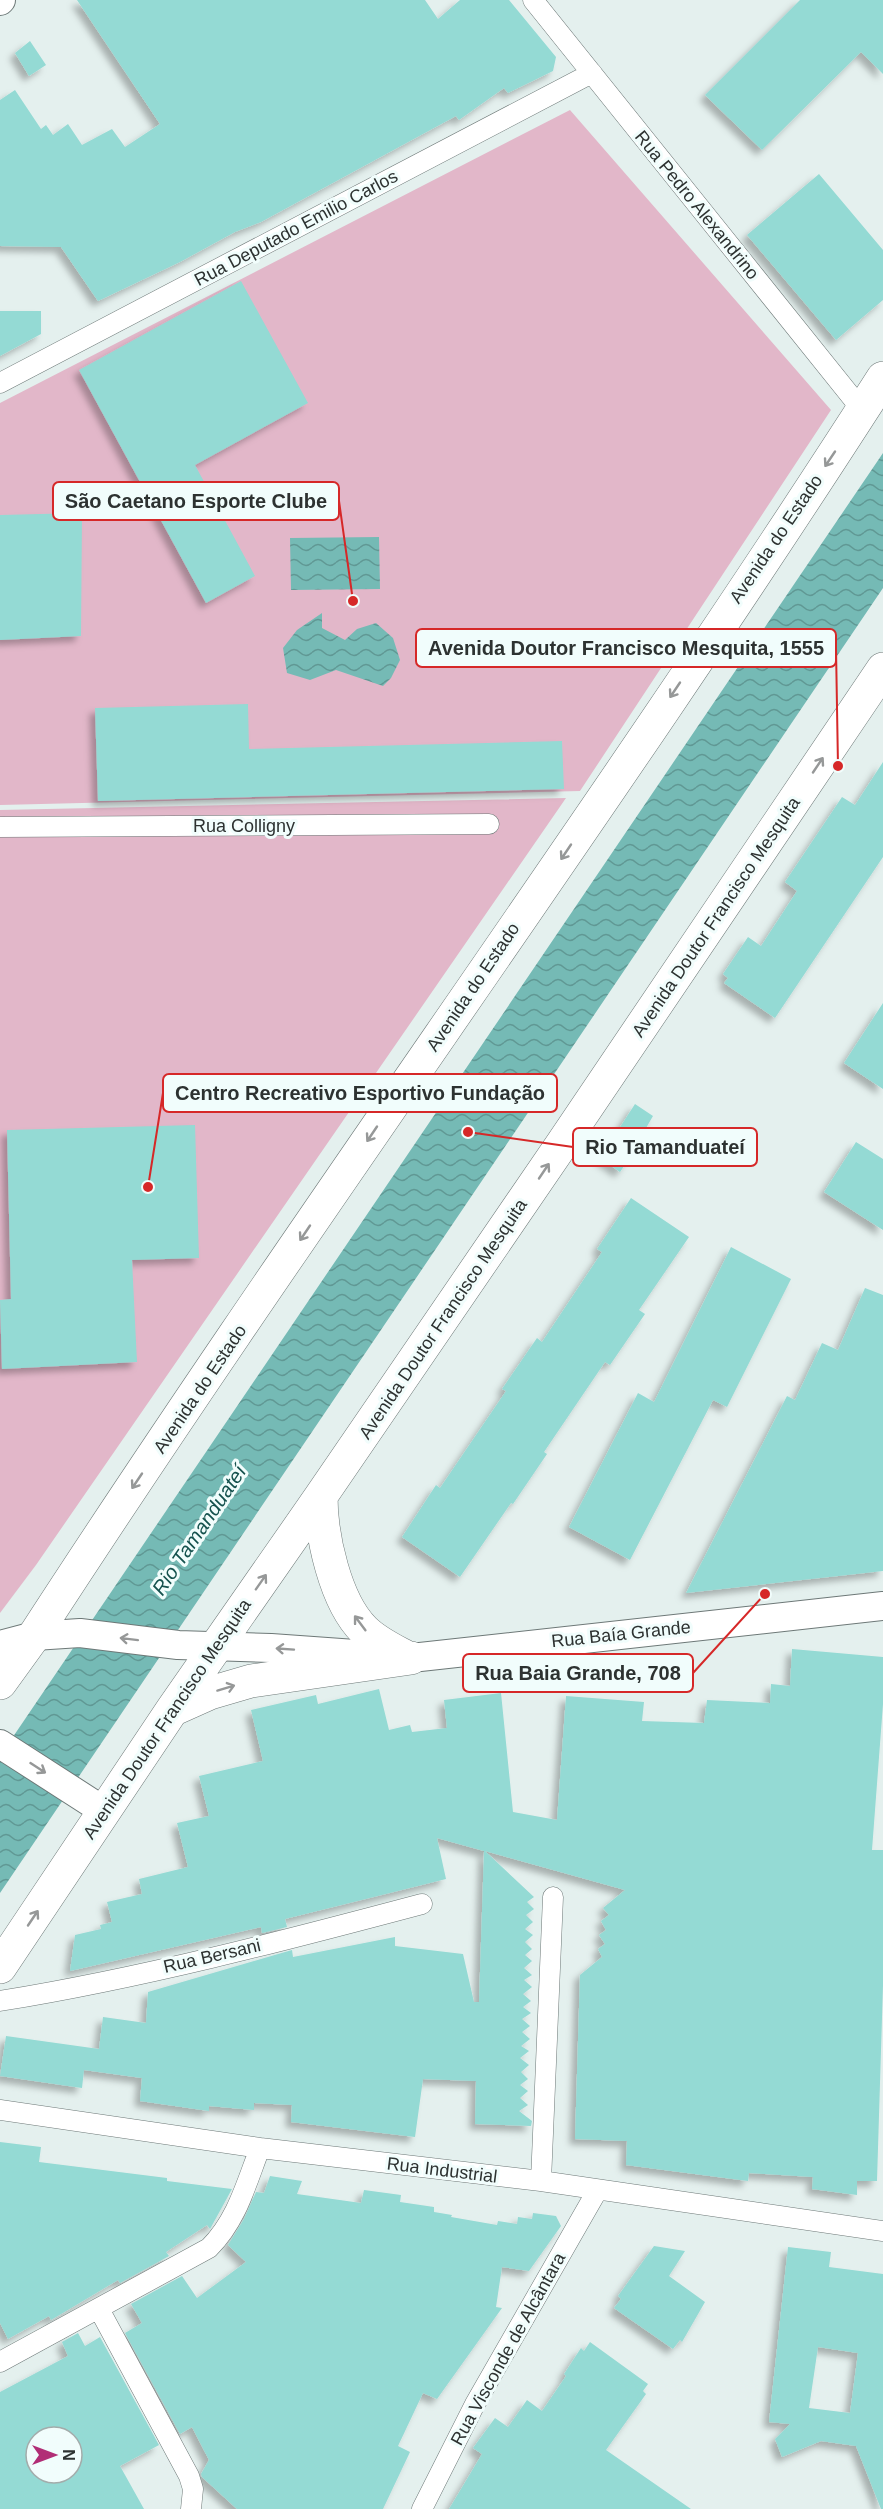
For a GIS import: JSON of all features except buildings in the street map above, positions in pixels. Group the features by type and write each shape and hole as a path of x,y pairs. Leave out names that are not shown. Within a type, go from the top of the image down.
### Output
{"highway":[{"name":"Avenida do Estado","path":"0,1683 596,808 883,378"},
{"name":"Avenida Doutor Francisco Mesquita","path":"0,1966 172,1710 321,1496 883,669"},
{"path":"321,1496 324,1535 338,1588 362,1628 379,1643 409,1658"},
{"path":"172,1710 210,1693 251,1681 409,1658"}],"main road":[{"name":"Rua Baía Grande","path":"0,1645 34,1636 80,1633 178,1645 409,1658 883,1606"},
{"path":"1,1745 104,1811"}],"street":[{"name":"Rua Pedro Alexandrino","path":"538,2 592,73 862,410"},
{"name":"Rua Deputado Emilio Carlos","path":"0,383 592,73"},
{"name":"Rua Colligny","path":"0,827 489,824"},
{"path":"541,2181 553,1898"},
{"name":"Rua Bersani","path":"0,2001 65,1990 296,1937 422,1904"},
{"name":"Rua Industrial","path":"0,2110 260,2148 541,2181 883,2231"},
{"path":"0,2362 209,2248 224,2233 237,2210 260,2148"},
{"name":"Rua Visconde de Alcântara","path":"422,2509 475,2404 597,2191"},
{"path":"99,2309 189,2476 193,2489 191,2509"}],"shaded area":[{"path":"570,110 831,410 580,791 0,805 0,403"},
{"path":"566,798 36,1565 0,1613 0,810"}],"water":[{"name":"Rio Tamanduateí","path":"883,453 883,588 0,1893 0,1756"},
{"path":"379,537 380,589 291,590 290,538"},
{"path":"322,613 322,628 345,640 357,629 376,623 393,638 400,660 391,678 383,686 336,670 310,680 287,673 283,648 297,630"}],"place":[{"name":"São Caetano Esporte Clube","path":"353,601"},
{"name":"Avenida Doutor Francisco Mesquita, 1555","path":"838,766"},
{"name":"Rio Tamanduateí","path":"468,1132"},
{"name":"Centro Recreativo Esportivo Fundação","path":"148,1187"},
{"name":"Rua Baia Grande, 708","path":"765,1594"}]}
